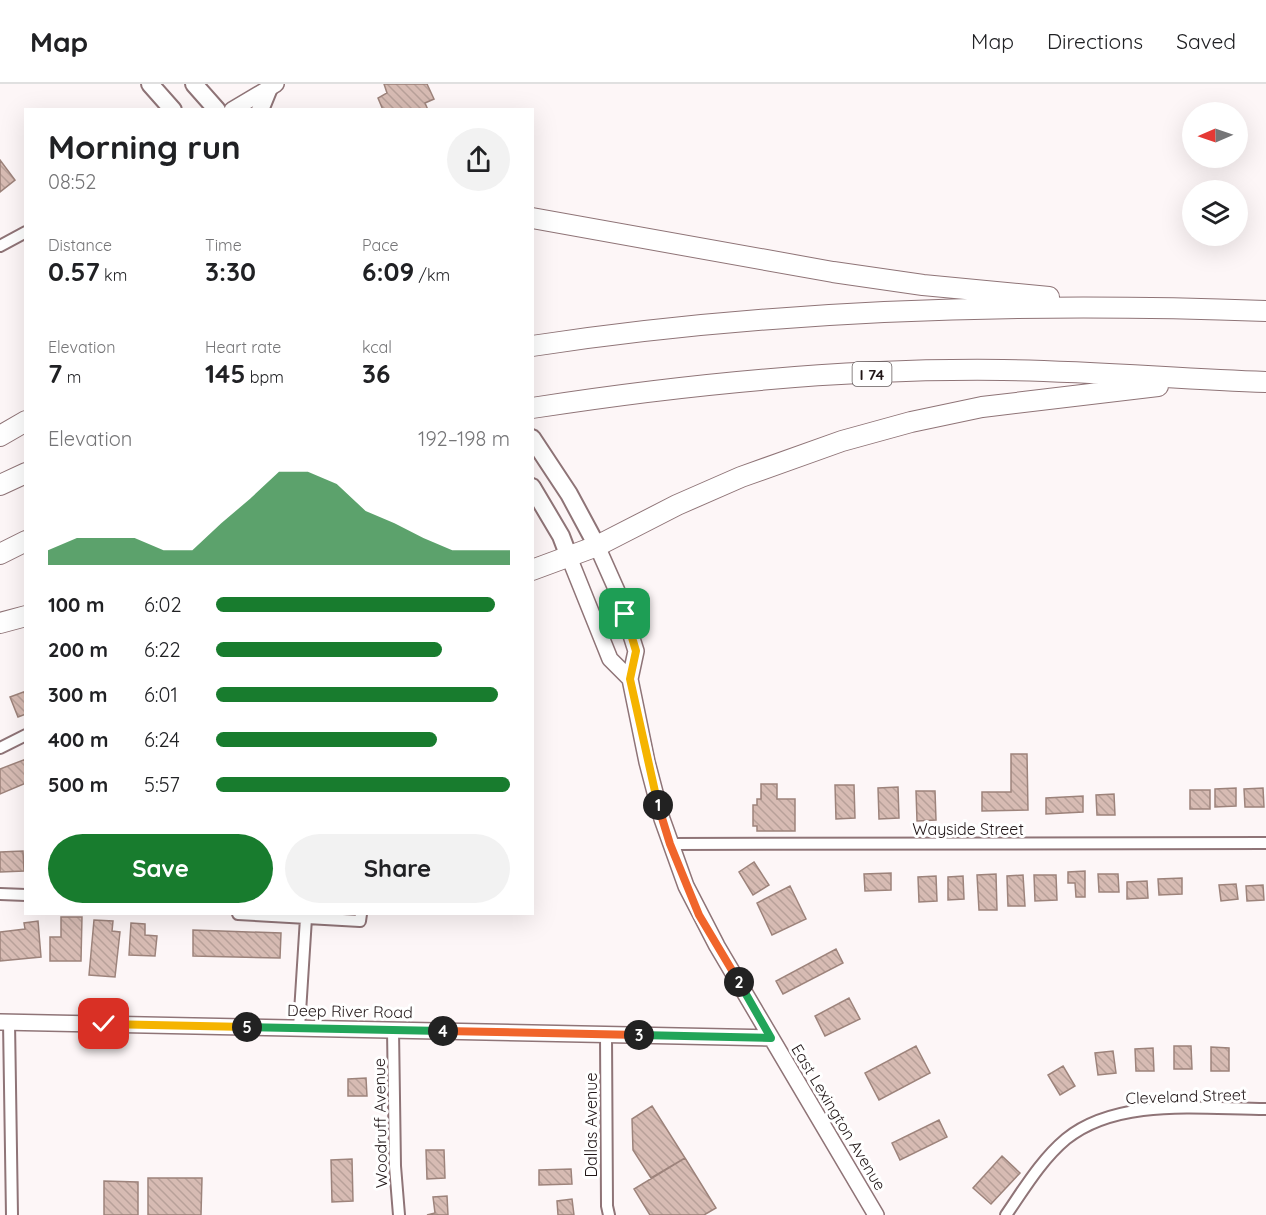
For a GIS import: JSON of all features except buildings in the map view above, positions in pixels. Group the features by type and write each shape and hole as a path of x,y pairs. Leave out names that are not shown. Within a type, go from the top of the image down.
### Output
{"highway":[{"path":"534,218 867,278 1144,306 1266,311"},
{"path":"534,346 682,327 844,314 1144,306"},
{"name":"I 74","path":"534,408 718,385 930,371 1071,372 1266,382"},
{"path":"534,569 597,546 676,505 741,477 877,430 991,406 1213,380"},
{"path":"0,436 24,422"},
{"path":"0,485 24,474"},
{"path":"0,554 24,542"},
{"path":"0,623 24,617"}],"main road":[{"path":"150,84 166,106"},
{"path":"194,84 215,108"},
{"path":"235,108 272,86"},
{"path":"261,108 272,86"},
{"path":"536,444 569,494 597,546 617,591 636,651 630,679"},
{"path":"534,491 569,556 610,659 630,679"},
{"name":"East Lexington Avenue","path":"630,679 654,790 670,844 699,915 876,1215"},
{"name":"Deep River Road","path":"5,1022 771,1038"}],"street":[{"path":"0,246 24,233"},
{"path":"0,748 24,736"},
{"name":"Wayside Street","path":"670,844 1266,843"},
{"path":"0,894 24,895"},
{"path":"255,915 360,921 361,915"},
{"path":"299,1028 306,918"},
{"path":"5,1022 12,1215"},
{"name":"Woodruff Avenue","path":"393,1030 395,1166 399,1215"},
{"name":"Dallas Avenue","path":"606,1035 607,1206 609,1215"},
{"name":"Cleveland Street","path":"1006,1215 1053,1151 1080,1129 1096,1121 1143,1110 1266,1109"}],"route":[{"path":"104,1024 771,1038 699,915 670,844 647,762 630,679 636,651 625,614"}]}
